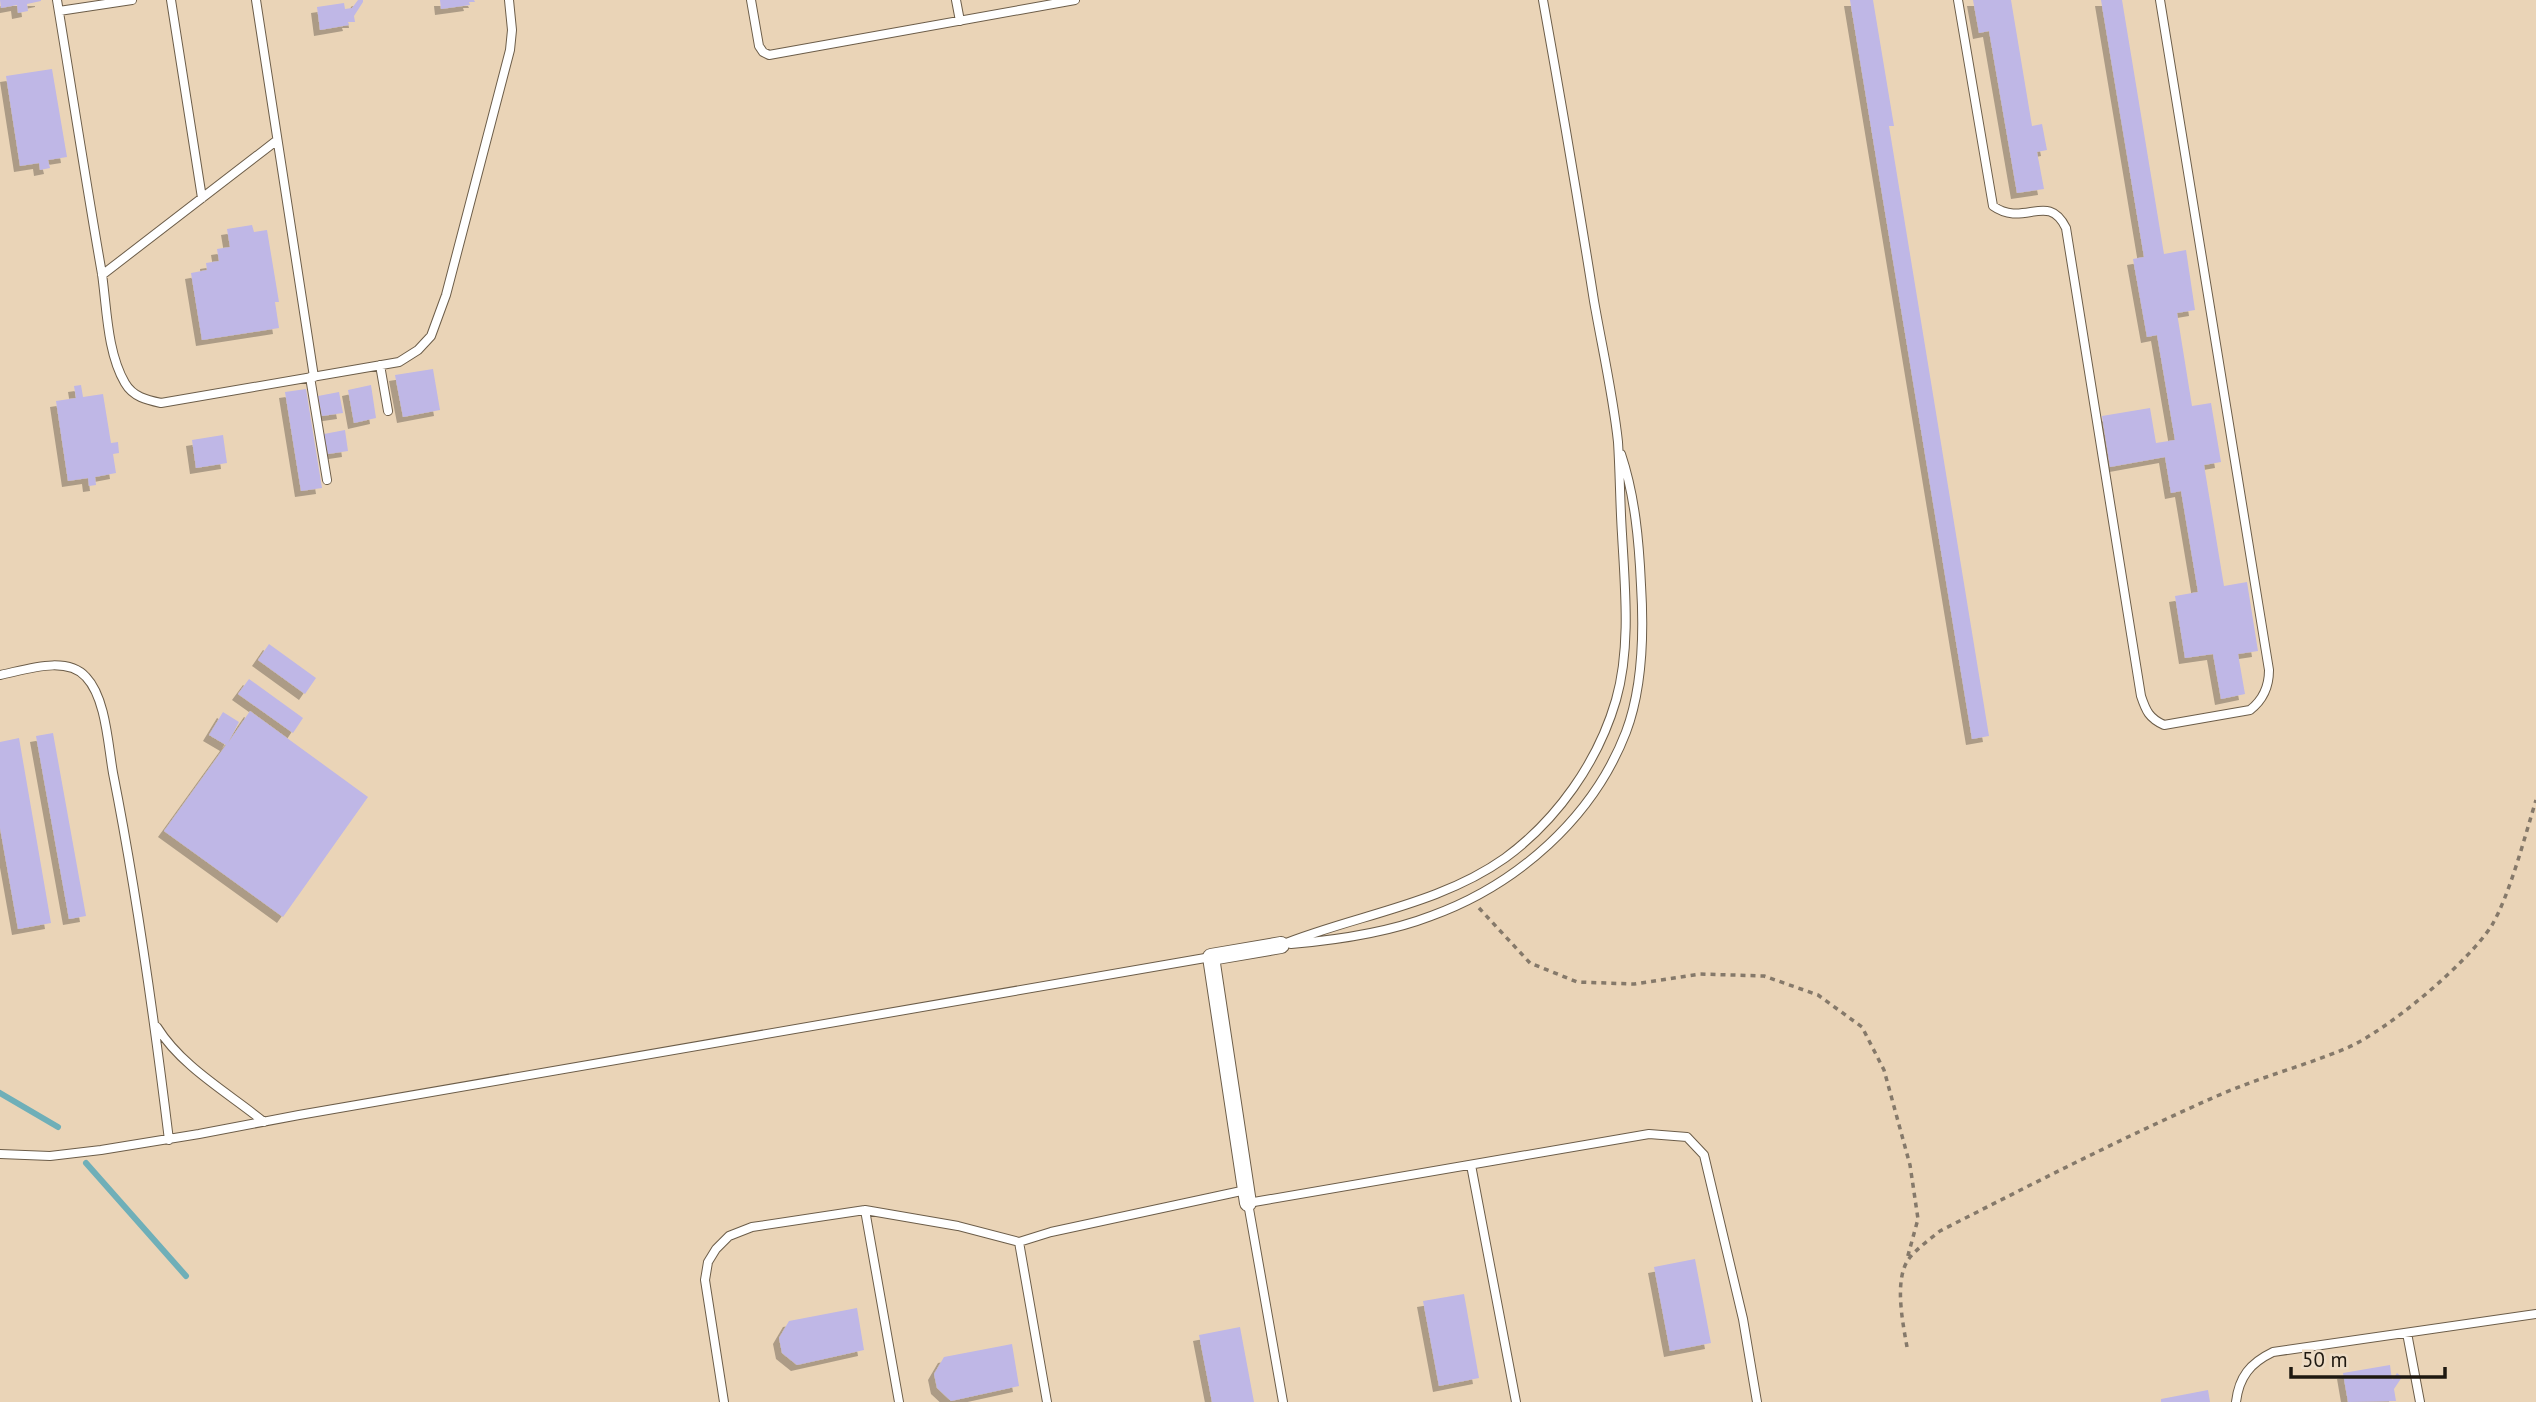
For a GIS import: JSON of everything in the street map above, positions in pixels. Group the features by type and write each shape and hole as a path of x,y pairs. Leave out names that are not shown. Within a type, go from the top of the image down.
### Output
{"street":[{"path":"1247,1196 1211,957 1281,945"}],"lane":[{"path":"57,0 112,342 127,387 142,398 162,403 399,362 418,350 431,336 510,50 512,30 509,0"},
{"path":"59,10 132,0"},
{"path":"171,0 202,198"},
{"path":"256,0 327,480"},
{"path":"751,0 760,46 763,52 769,55 1075,0"},
{"path":"956,0 960,21"},
{"path":"1281,945 1332,940 1430,917 1471,898 1527,862 1570,824 1603,776 1626,732 1634,704 1642,600 1633,505 1618,442 1543,0"},
{"path":"1958,0 1993,206 2012,215 2046,210 2060,217 2066,228 2141,696 2147,713 2164,725 2250,710 2259,703 2265,692 2269,670 2160,0"},
{"path":"102,275 276,141"},
{"path":"380,365 388,411"},
{"path":"1281,945 1314,931 1432,896 1482,873 1506,857 1547,821 1580,778 1604,732 1616,701 1621,675 1624,570 1618,442"},
{"path":"0,675 56,665 73,668 86,677 100,701 155,1024 169,1140"},
{"path":"0,1154 50,1156 169,1140 1211,957"},
{"path":"155,1024 167,1044 264,1122"},
{"path":"724,1402 705,1280 709,1262 716,1249 729,1236 752,1227 865,1210 958,1226 1019,1242 1051,1232 1247,1196 1472,1165 1649,1134 1671,1134 1687,1137 1703,1155 1742,1319 1757,1402"},
{"path":"1472,1165 1516,1402"},
{"path":"1247,1196 1283,1402"},
{"path":"865,1210 899,1402"},
{"path":"1019,1242 1047,1402"},
{"path":"2236,1402 2238,1386 2248,1369 2258,1359 2273,1352 2536,1314"},
{"path":"2407,1333 2420,1402"}],"path":[{"path":"1907,1261 1940,1231 1965,1218 2217,1096 2350,1047 2385,1024 2462,962 2492,925 2508,886 2536,800"},
{"path":"1471,898 1498,931 1530,963 1577,982 1634,984 1700,974 1764,976 1818,995 1862,1027 1884,1070 1910,1165 1918,1219 1902,1275 1900,1297 1907,1347"}],"shaded area":[{"path":"0,0 2536,0 2536,1402 0,1402"}],"building":[{"path":"0,0 41,1 27,4 28,11 18,13 17,5 1,8"},
{"path":"358,0 363,2 354,16 355,22 320,30 317,7 344,3 345,9 352,8"},
{"path":"440,0 474,0 475,2 441,9"},
{"path":"1850,0 1873,0 1894,126 1889,126 1989,736 1972,739"},
{"path":"1973,0 2011,0 2032,126 2042,124 2047,150 2037,152 2044,189 2017,193 1989,31 1979,33"},
{"path":"2101,0 2122,0 2164,254 2186,250 2195,310 2177,313 2192,406 2211,403 2221,462 2204,465 2224,586 2247,582 2258,651 2238,654 2245,694 2221,699 2213,654 2185,658 2175,596 2198,592 2181,491 2171,493 2165,457 2110,467 2102,416 2150,408 2156,443 2175,440 2157,335 2147,337 2133,259 2144,257"},
{"path":"52,69 67,157 48,160 50,168 40,170 39,163 20,166 6,76"},
{"path":"252,225 254,232 267,230 279,302 275,302 279,328 202,340 191,273 207,270 206,263 219,261 217,249 230,247 227,229"},
{"path":"433,369 440,410 403,417 395,375"},
{"path":"81,385 83,397 103,394 111,443 118,442 119,453 113,454 116,473 95,477 96,485 89,486 88,478 68,481 56,401 76,398 74,386"},
{"path":"371,385 376,418 354,423 348,390"},
{"path":"306,389 322,488 301,491 285,392"},
{"path":"339,392 343,413 322,416 318,396"},
{"path":"345,430 348,451 328,454 324,434"},
{"path":"223,435 227,463 196,468 192,440"},
{"path":"269,644 316,678 305,694 258,660"},
{"path":"249,679 303,718 293,733 238,694"},
{"path":"250,711 368,797 283,917 164,831 226,745 209,735 223,712 239,722 228,743"},
{"path":"53,733 86,916 69,919 36,736"},
{"path":"19,738 51,923 18,929 0,828 0,742"},
{"path":"1695,1259 1711,1343 1670,1351 1654,1267"},
{"path":"1464,1294 1479,1378 1439,1386 1423,1301"},
{"path":"857,1308 864,1350 797,1365 782,1353 779,1338 789,1321"},
{"path":"1240,1327 1254,1402 1212,1402 1199,1335"},
{"path":"1012,1344 1019,1386 951,1401 937,1388 934,1374 944,1357"},
{"path":"2390,1365 2392,1380 2397,1373 2402,1377 2394,1389 2396,1401 2348,1402 2343,1373"},
{"path":"2208,1390 2210,1402 2161,1402 2161,1399"}],"waterway":[{"path":"0,1093 58,1127"},
{"path":"86,1163 186,1276"}]}
